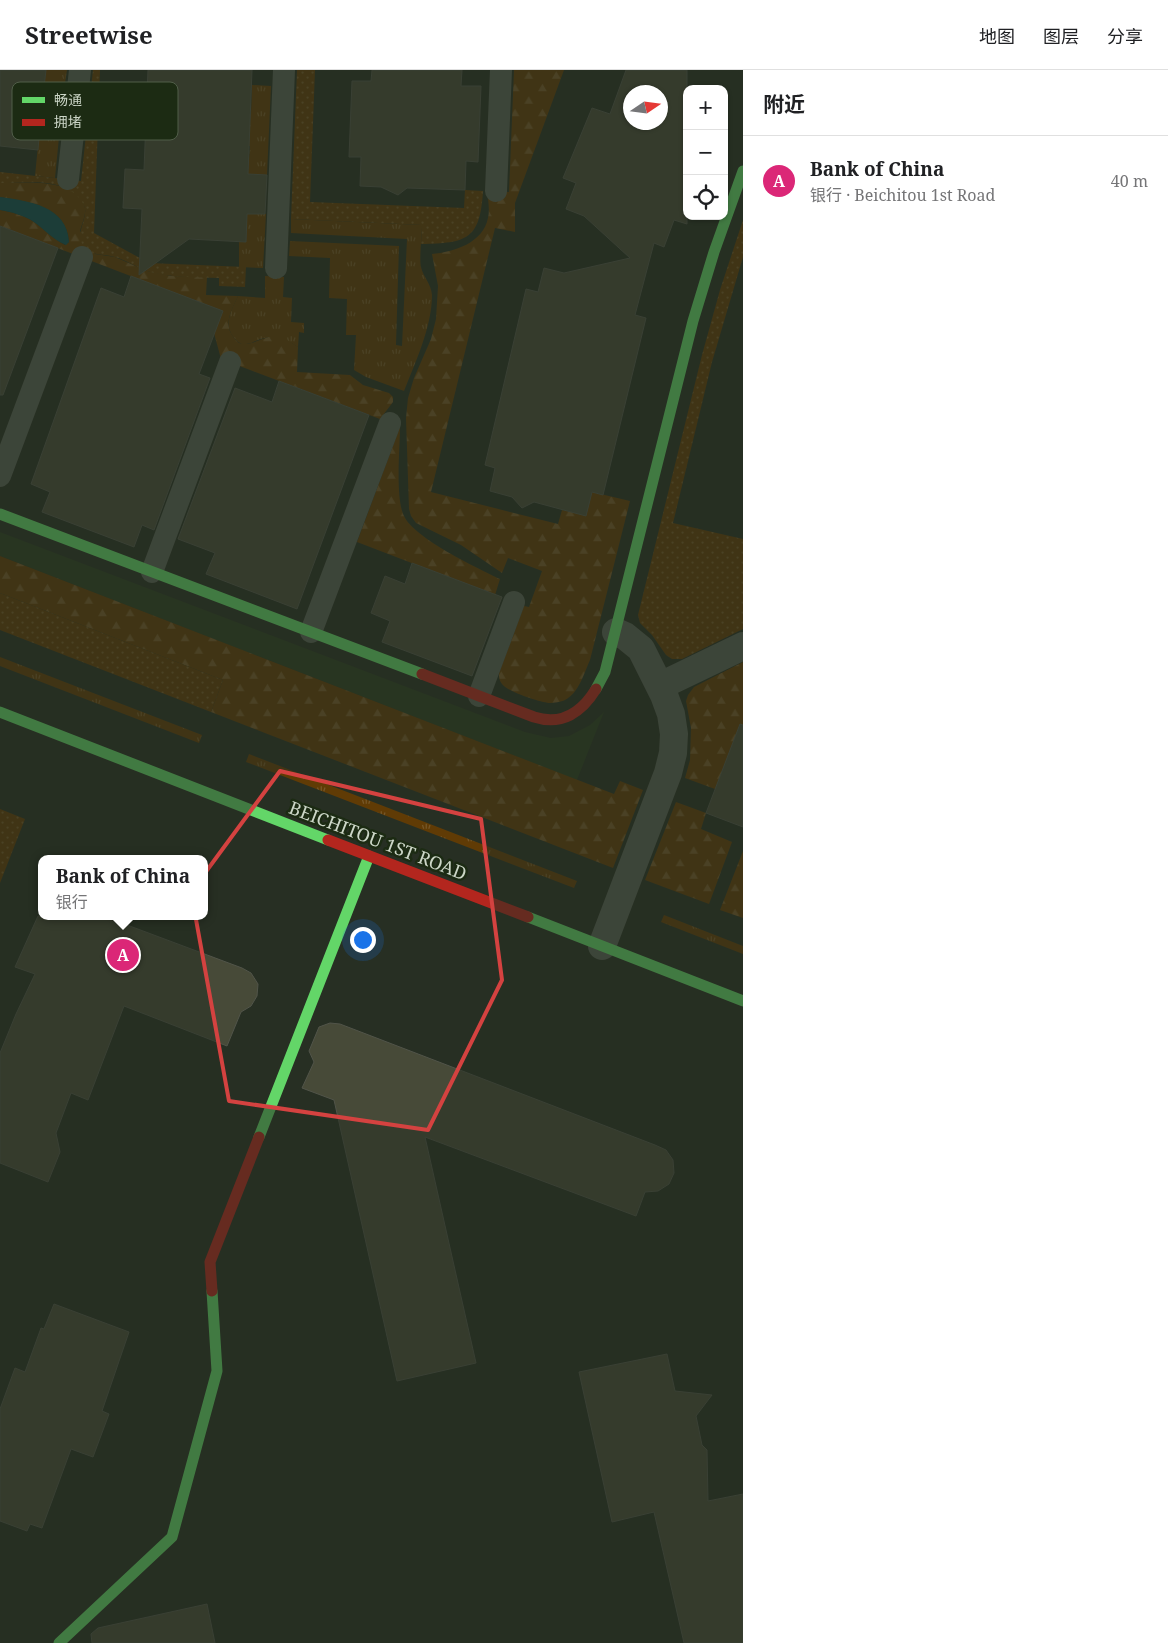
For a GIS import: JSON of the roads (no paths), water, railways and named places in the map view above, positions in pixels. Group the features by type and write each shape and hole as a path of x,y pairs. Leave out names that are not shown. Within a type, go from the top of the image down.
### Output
{"street":[{"path":"0,514 532,716 548,720 564,719 577,713 588,703 605,672 693,320 714,252 743,171"},
{"path":"602,946 668,773 673,753 674,734 671,714 660,686 641,649 625,636 616,632"},
{"path":"660,686 743,646"},
{"name":"BEICHITOU 1ST ROAD","path":"0,712 743,1001"},
{"path":"59,1643 172,1537 217,1371 210,1262 369,856"}],"lane":[{"path":"276,268 284,70"},
{"path":"496,192 501,70"},
{"path":"68,179 72,140"},
{"path":"0,476 82,257"},
{"path":"152,572 230,362"},
{"path":"312,632 390,423"},
{"path":"479,696 514,602"}],"water":[{"path":"0,197 34,204 54,213 67,230 69,242 66,245 61,243 26,217 0,210"}],"place":[{"name":"Bank of China","path":"123,955"}]}
